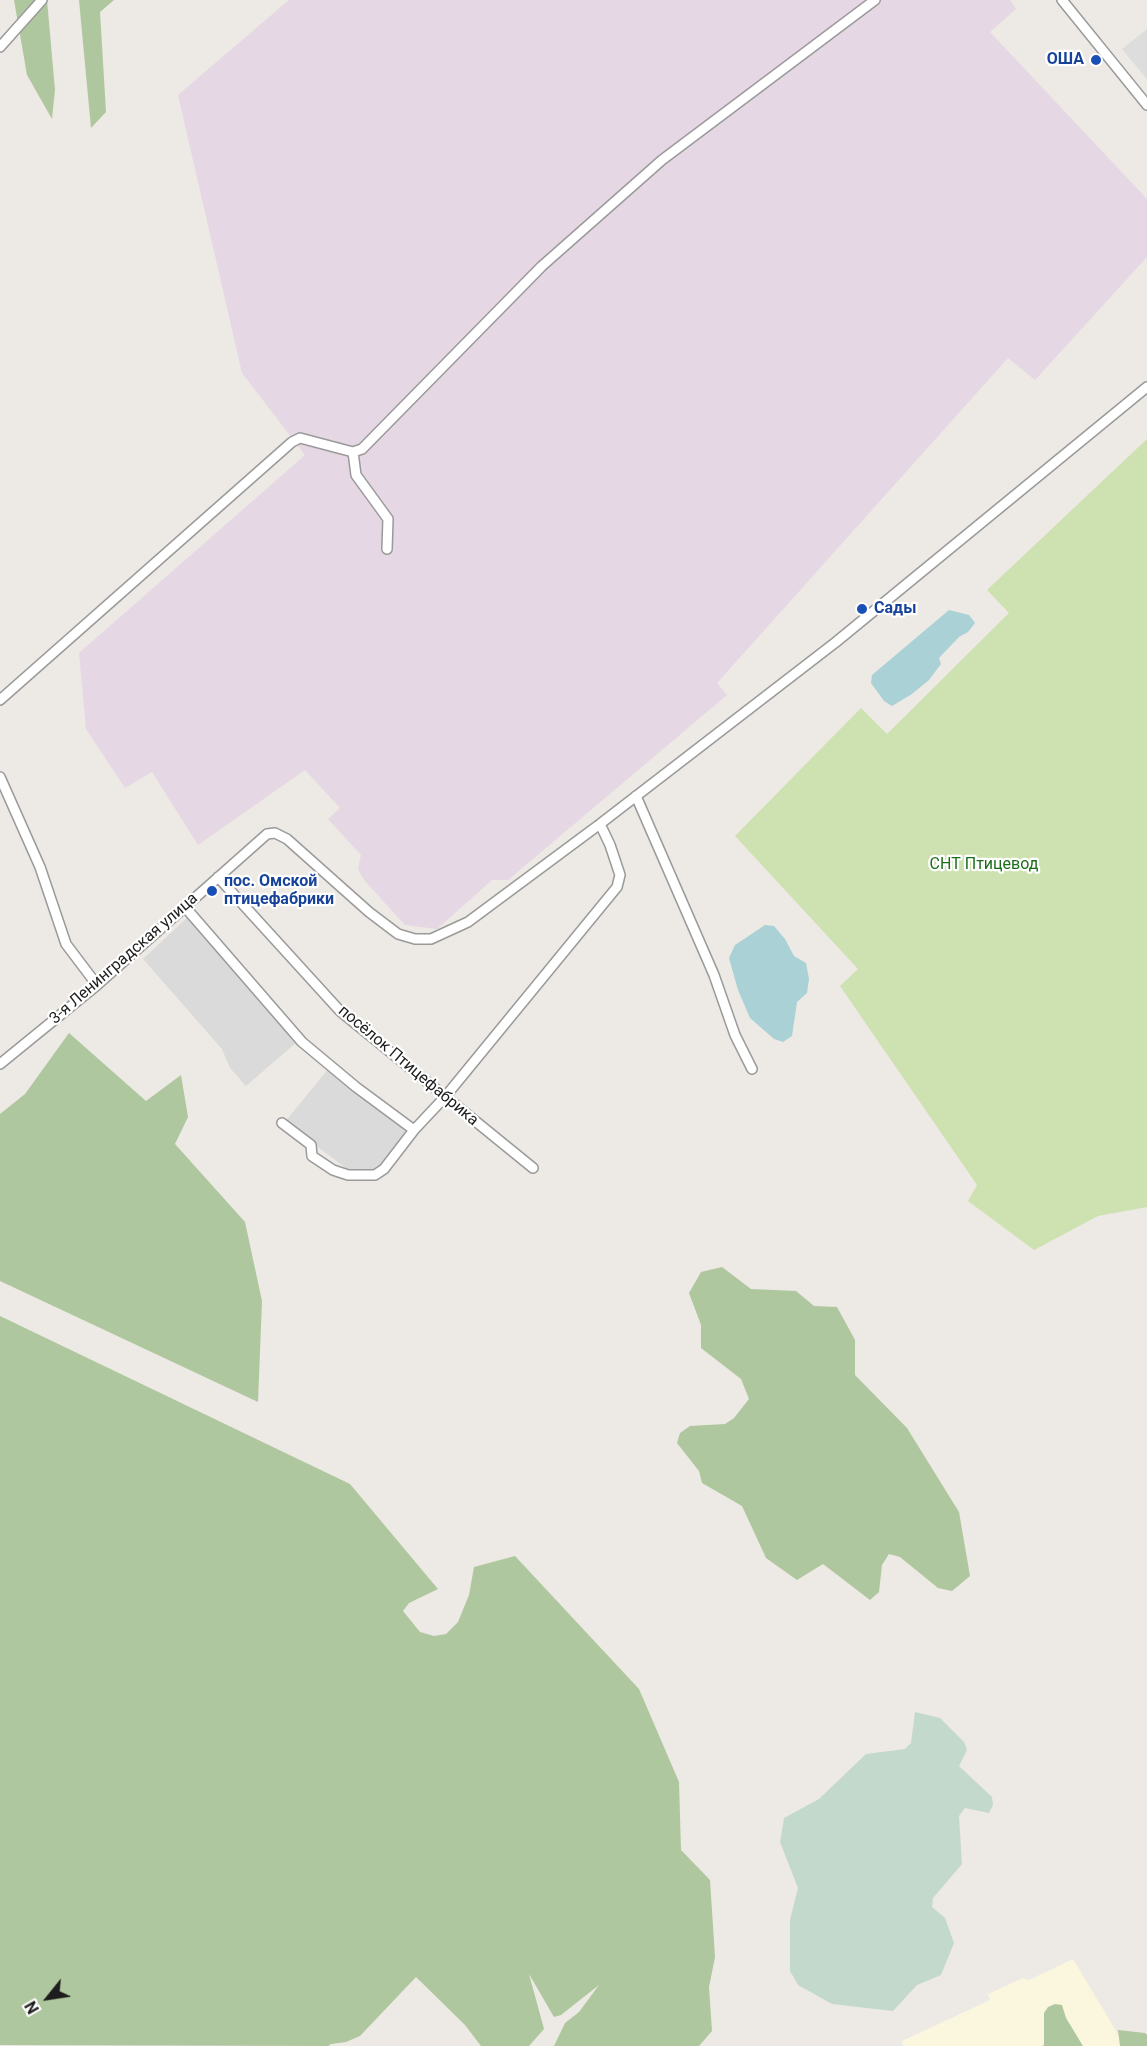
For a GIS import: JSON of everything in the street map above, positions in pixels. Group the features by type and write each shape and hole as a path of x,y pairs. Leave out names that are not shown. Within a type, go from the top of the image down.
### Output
{"street":[{"path":"0,47 42,0"},
{"path":"0,700 292,442 300,438 311,439 353,452 362,449 542,266 662,160 874,0"},
{"path":"1062,0 1147,105"},
{"path":"282,1123 310,1145 312,1156 321,1163 348,1175 375,1174 384,1169 617,887 620,875 600,824 836,642 1143,390 1147,401"},
{"path":"353,452 356,475 388,519 387,549"},
{"path":"0,777 40,867 66,944 97,985"},
{"path":"636,796 714,975 735,1035 752,1070"},
{"name":"3-я Ленинградская улица","path":"0,1064 97,985 267,834 276,833 287,838 388,928 415,939 431,939 468,922 600,824"},
{"name":"посёлок Птицефабрика","path":"218,877 340,1011 533,1168"},
{"path":"185,907 302,1042 356,1087 414,1130"}],"shaded area":[{"path":"289,0 1010,0 1016,9 990,32 1147,199 1147,257 1035,380 1008,358 717,683 727,695 508,880 492,880 437,929 405,925 364,880 358,869 361,855 328,819 340,808 305,770 198,845 152,772 125,788 86,729 79,653 305,455 242,373 178,95"},
{"path":"1147,29 1147,79 1122,49"},
{"path":"189,916 298,1041 246,1086 230,1068 222,1049 143,959"},
{"path":"328,1069 410,1130 381,1169 372,1172 351,1172 285,1122"},
{"path":"1073,1959 1125,2046 903,2046 902,2041 990,2000 988,1994 1023,1978 1029,1980"}],"green space":[{"path":"14,0 47,0 55,90 52,119 27,75"},
{"path":"79,0 114,0 100,12 106,112 91,128"},
{"name":"СНТ Птицевод","path":"1147,439 1147,1207 1098,1216 1034,1250 968,1201 977,1185 840,986 858,969 735,836 861,708 887,734 1009,613 987,590"},
{"path":"69,1033 146,1101 181,1075 188,1117 175,1144 245,1222 262,1301 258,1402 0,1281 0,1114 25,1094"},
{"path":"722,1267 751,1289 796,1291 814,1306 837,1307 855,1340 855,1375 907,1428 959,1512 970,1576 952,1591 938,1588 900,1557 889,1554 882,1565 879,1592 870,1600 823,1564 797,1580 766,1558 742,1506 702,1483 699,1471 677,1443 680,1433 690,1426 725,1424 734,1418 749,1399 741,1379 701,1348 701,1325 689,1293 701,1272"},
{"path":"0,1316 350,1484 438,1589 409,1603 403,1611 420,1632 434,1636 446,1634 458,1622 469,1595 474,1567 515,1556 639,1689 679,1782 681,1850 710,1880 715,1957 709,1987 712,2031 699,2046 554,2046 565,2023 579,2012 599,1985 561,2015 554,2017 529,1974 544,2029 529,2046 481,2046 465,2025 416,1977 360,2036 328,2046 0,2045"},
{"path":"915,1712 940,1718 964,1742 967,1750 959,1766 992,1797 993,1805 989,1813 965,1808 959,1816 962,1864 933,1898 932,1907 945,1918 954,1943 941,1975 917,1985 893,2011 832,2004 798,1985 790,1971 790,1920 798,1888 780,1842 784,1818 819,1799 866,1754 905,1749 911,1743"},
{"path":"1055,2004 1062,2005 1066,2018 1083,2046 1042,2046 1044,2045 1044,2013 1048,2007"},
{"path":"1118,2030 1145,2033 1147,2046 1120,2046"}],"water":[{"path":"949,610 969,615 975,623 939,658 941,664 929,680 892,706 884,701 871,683 872,675"},
{"path":"765,925 774,926 785,939 794,956 806,963 809,979 807,993 797,1002 792,1036 783,1042 774,1039 750,1018 738,990 729,958 735,945"}],"place":[{"name":"ОША","path":"1096,60"},
{"name":"Сады","path":"862,609"},
{"name":"пос. Омской птицефабрики","path":"212,891"}]}
